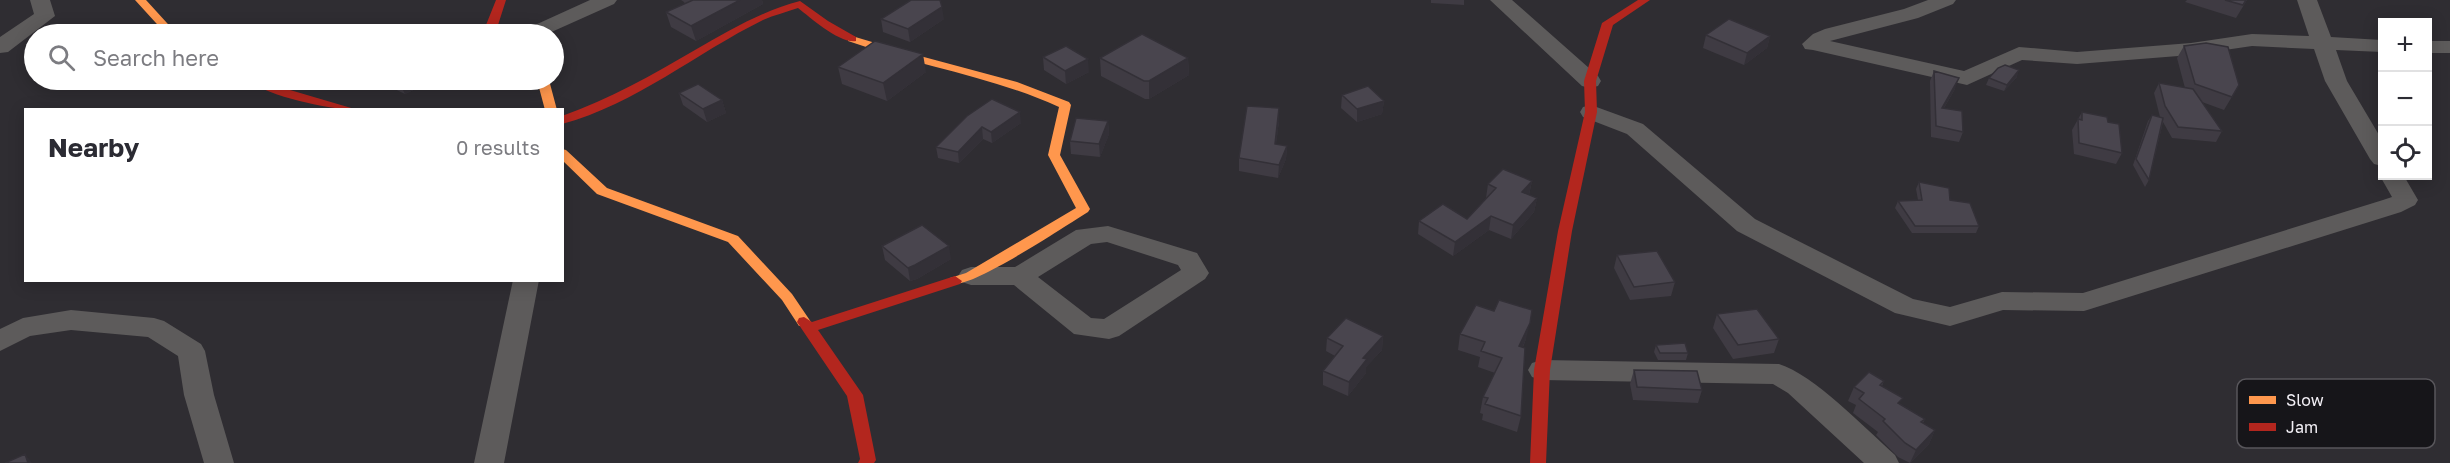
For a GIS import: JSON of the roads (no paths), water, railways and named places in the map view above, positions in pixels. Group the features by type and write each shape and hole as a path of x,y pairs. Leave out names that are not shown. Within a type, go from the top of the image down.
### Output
{"street":[{"path":"33,24 45,16 40,0"},
{"path":"140,0 163,24"},
{"path":"493,24 501,0"},
{"path":"553,24 607,0"},
{"path":"1500,0 1590,81"},
{"path":"1538,463 1542,370 1565,231 1591,112 1590,81 1608,23 1645,0"},
{"path":"1946,0 1911,14 1832,33 1820,38 1813,45 1967,78 2019,53 2077,58 2191,49 2252,40 2378,46"},
{"path":"2307,0 2336,81 2378,152"},
{"path":"564,119 596,108 632,90 761,18 800,4 818,21 870,46 1029,87 1065,105 1054,155 1083,209 971,276 808,328"},
{"path":"0,47 24,30"},
{"path":"2432,47 2450,47"},
{"path":"279,90 344,108"},
{"path":"545,90 550,108"},
{"path":"1591,112 1635,129 1746,225 1905,306 1950,316 2002,301 2084,302 2392,206 2406,200 2394,180"},
{"path":"564,155 602,191 733,239 786,297 855,395 866,463"},
{"path":"971,276 1020,276 1085,236 1108,234 1188,259 1196,273 1108,329 1084,327 1020,276"},
{"path":"489,463 526,282"},
{"path":"0,341 23,328 71,320 154,328 191,351 199,395 219,463"},
{"path":"1542,370 1779,374 1798,386 1884,463"}]}
